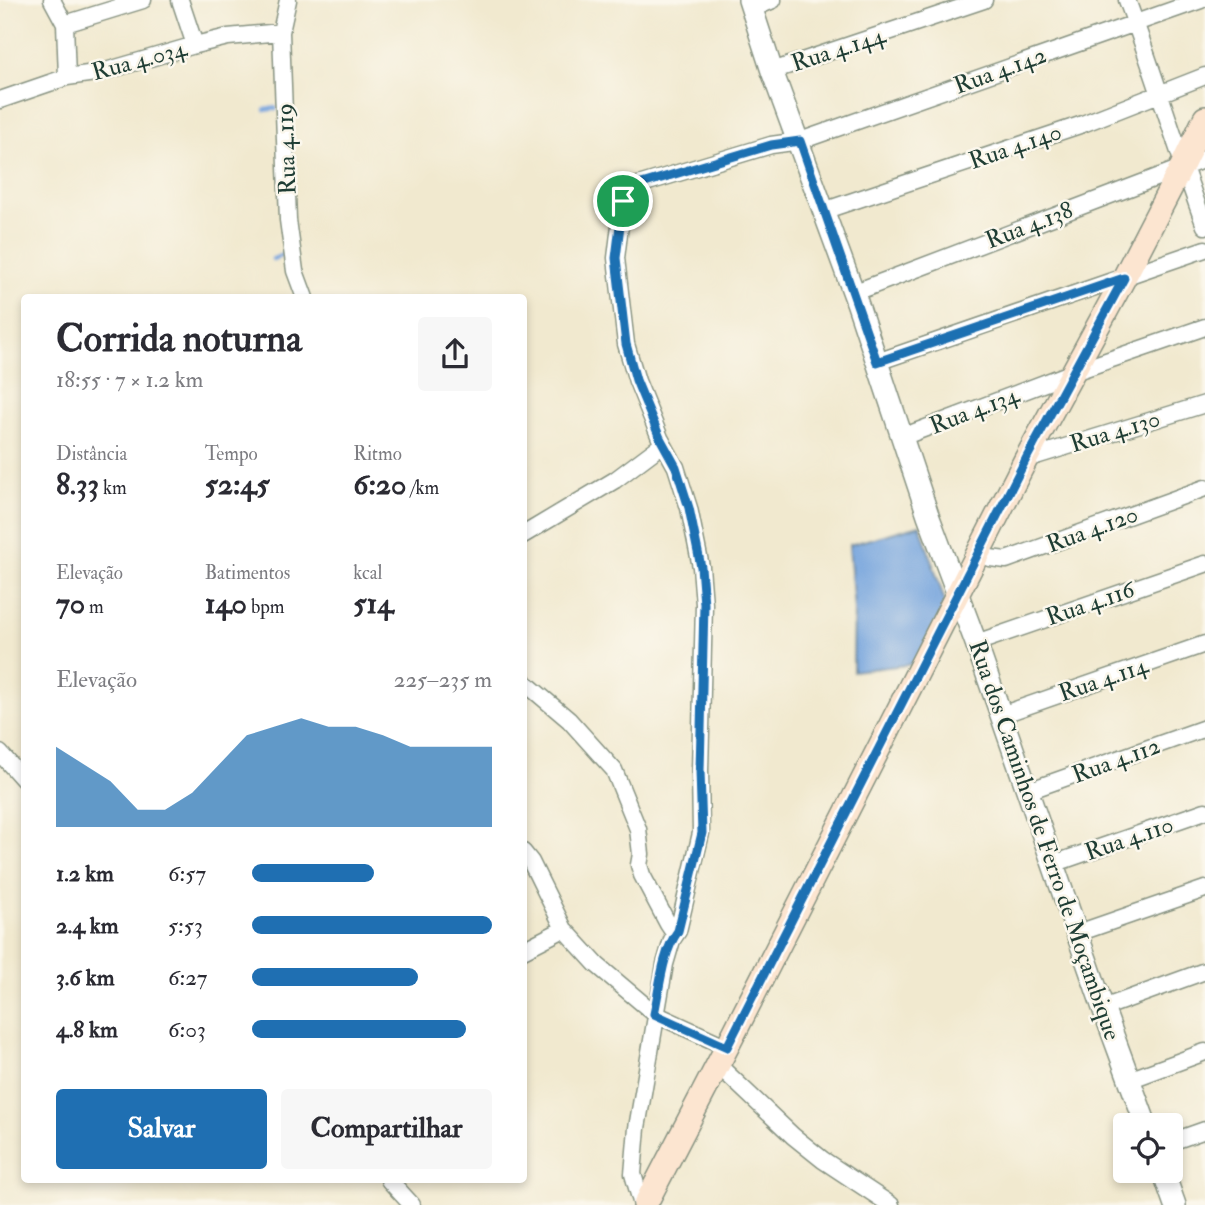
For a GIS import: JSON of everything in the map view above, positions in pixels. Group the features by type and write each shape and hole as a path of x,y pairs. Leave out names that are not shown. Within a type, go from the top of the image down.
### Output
{"main road":[{"path":"643,1205 723,1056 1026,459 1124,278 1205,118"}],"street":[{"path":"52,0 65,24 67,78"},
{"path":"65,24 143,0"},
{"path":"180,0 195,45"},
{"name":"Rua 4.119","path":"288,0 281,33 288,220 295,271 304,294"},
{"path":"750,4 773,0"},
{"name":"Rua 4.144","path":"772,71 984,0"},
{"path":"1127,0 1182,166 1205,226"},
{"name":"Rua 4.142","path":"643,1205 633,1174 636,1128 654,1014 671,940 678,931 702,833 700,771 704,604 701,567 689,508 676,467 663,444 636,380 626,344 616,258 623,201 635,186 771,145 800,141 1201,0"},
{"name":"Rua dos Caminhos de Ferro de Moçambique","path":"750,4 1141,1113"},
{"name":"Rua 4.034","path":"0,100 67,78 102,72 228,37 281,33"},
{"name":"Rua 4.140","path":"823,211 1080,125 1205,76"},
{"name":"Rua 4.138","path":"853,293 1205,159"},
{"path":"877,362 1205,249"},
{"name":"Rua 4.134","path":"902,437 1071,373 1205,327"},
{"name":"Rua 4.130","path":"1026,459 1205,404"},
{"path":"527,533 615,480 663,444"},
{"name":"Rua 4.120","path":"979,551 990,558 1006,560 1205,488"},
{"name":"Rua 4.116","path":"976,643 1205,564"},
{"name":"Rua 4.114","path":"1001,715 1205,644"},
{"path":"527,684 569,720 614,770 638,829 641,854 639,865 642,875 668,924 678,931"},
{"name":"Rua 4.112","path":"1028,792 1205,728"},
{"path":"0,753 21,777"},
{"name":"Rua 4.110","path":"1054,864 1205,811"},
{"path":"527,857 564,929 597,965 654,1014 723,1056 803,1144 891,1205"},
{"path":"1078,933 1205,889"},
{"path":"527,948 564,929"},
{"path":"1103,1008 1205,971"},
{"path":"1129,1080 1205,1052"},
{"path":"1183,1138 1205,1130"},
{"path":"392,1183 412,1205"},
{"path":"1167,1183 1175,1205"}],"water":[{"path":"920,525 946,605 914,664 853,671 854,610 849,545"}],"waterway":[{"path":"265,110 276,108"},
{"path":"273,259 289,253"}],"route":[{"path":"800,141 877,362 1124,278 1026,459 727,1047 654,1014 671,940 678,931 702,833 700,771 704,604 701,567 689,508 676,467 660,438 636,380 626,344 616,258 623,201 627,192 635,186 771,145 800,141"}]}
